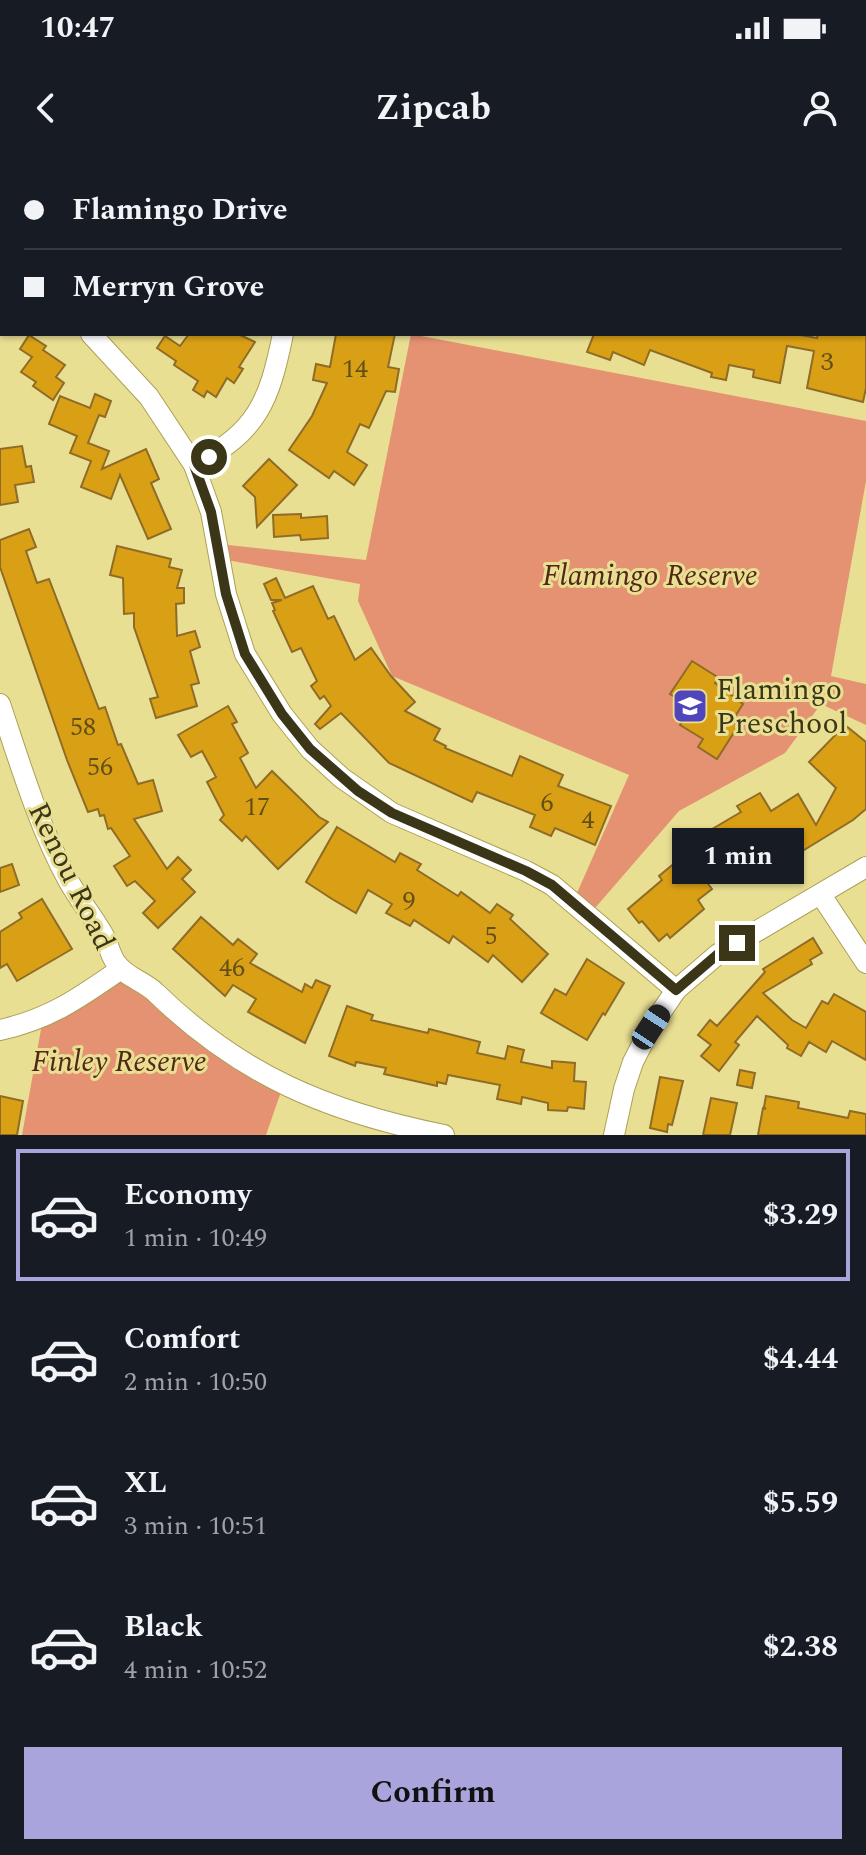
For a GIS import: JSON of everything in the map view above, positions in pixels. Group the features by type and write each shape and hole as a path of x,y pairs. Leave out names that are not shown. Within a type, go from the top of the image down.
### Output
{"street":[{"path":"93,336 156,407 194,465 213,520 226,594 245,654 282,714 310,749 358,791 392,813 552,885 676,990"},
{"path":"194,465 240,435 259,411 271,388 283,336"},
{"name":"Renou Road","path":"0,704 8,756 38,813 66,877 99,927 111,955 130,978 151,989 207,1039 283,1086 347,1112 444,1135"},
{"path":"614,1135 633,1062 651,1027 676,990 718,954 866,867"},
{"path":"821,895 866,963"},
{"path":"0,1030 27,1024 66,1007 121,969"}],"green space":[{"name":"Flamingo Reserve","path":"411,336 866,421 866,481 831,676 866,684 866,725 821,704 785,753 679,811 589,915 573,902 629,775 392,676 358,601 360,584 221,559 219,544 366,560"},
{"name":"Finley Reserve","path":"121,969 283,1086 266,1135 22,1135 43,1018"}],"building":[{"path":"31,336 46,346 43,350 65,365 56,377 64,383 53,400 33,386 36,382 21,372 32,357 20,349"},
{"path":"165,336 180,346 188,336 242,336 255,342 239,367 243,369 234,383 227,378 216,397 207,391 204,397 193,390 198,381 174,365 176,361 157,348"},
{"path":"336,336 395,336 388,367 399,369 395,392 386,391 369,428 360,424 347,452 367,465 354,485 334,471 329,478 289,450 312,416 327,383 313,380 316,364 330,367"},
{"path":"593,336 866,336 866,388 863,402 807,388 814,351 787,346 780,383 753,377 754,370 729,365 726,380 711,377 712,373 650,350 644,365 613,352 610,360 587,352"},
{"path":"95,394 111,401 105,417 99,415 88,443 109,451 102,469 146,449 159,479 151,483 171,529 148,539 120,475 111,499 81,487 91,461 70,453 77,436 49,424 60,396 90,408"},
{"path":"22,446 26,467 31,466 34,482 15,485 18,502 0,505 0,449"},
{"path":"269,459 297,485 257,527 255,497 243,486"},
{"path":"301,514 301,518 327,516 328,538 301,540 300,535 274,537 273,515"},
{"path":"29,529 36,547 26,551 37,583 49,579 99,709 105,707 118,745 121,744 138,784 153,780 162,811 134,819 167,869 178,857 191,870 182,879 195,892 158,928 143,913 155,901 135,881 127,886 114,866 130,856 111,828 108,829 104,815 100,816 98,809 88,812 0,567 0,540"},
{"path":"117,546 171,559 169,567 182,570 177,588 184,588 184,603 176,604 177,636 195,631 200,647 190,651 199,683 191,685 197,706 156,718 150,699 158,697 134,627 134,613 124,614 123,578 110,575"},
{"path":"276,578 285,598 313,586 328,619 334,616 355,660 371,648 415,702 405,711 440,729 434,740 445,748 512,776 520,756 563,775 558,786 611,806 595,845 555,828 551,836 530,827 535,815 477,792 472,802 389,763 341,713 320,729 315,724 331,706 324,696 320,699 311,686 317,681 301,648 292,652 273,611 272,603 282,600 271,600 264,584"},
{"path":"692,661 719,678 715,683 743,704 732,721 738,726 717,759 698,747 703,739 680,725 691,708 670,694"},
{"path":"228,706 237,722 232,724 248,753 240,758 256,788 272,771 328,822 278,869 246,836 242,841 220,820 224,815 207,782 216,777 202,751 191,757 178,735"},
{"path":"845,725 866,742 866,809 778,866 774,860 736,882 707,832 741,812 737,806 760,793 771,811 798,794 816,825 836,788 809,762"},
{"path":"337,827 395,862 400,853 421,864 417,870 458,896 461,892 490,913 497,904 513,915 510,919 548,954 522,982 493,955 488,962 453,936 449,943 414,920 410,926 386,913 392,904 368,890 356,913 332,899 306,882"},
{"path":"676,862 689,879 699,872 712,889 698,900 704,909 670,938 667,934 659,941 628,909 662,880 659,876"},
{"path":"12,864 19,885 0,892 0,868"},
{"path":"42,899 72,949 17,981 7,964 0,968 0,932 22,918 19,913"},
{"path":"201,917 233,945 238,939 257,954 250,963 302,992 305,984 312,988 316,980 330,986 305,1043 248,1012 256,999 233,985 225,996 173,949"},
{"path":"813,938 822,953 810,960 812,964 763,993 792,1020 806,1028 822,1001 828,1004 834,994 866,1012 866,1060 832,1041 826,1052 809,1042 801,1056 787,1048 788,1045 757,1016 735,1042 739,1045 719,1071 701,1056 711,1045 698,1035 710,1020 717,1026 765,972 763,969"},
{"path":"587,959 624,983 587,1040 541,1013 555,989 566,995"},
{"path":"347,1006 373,1015 371,1020 428,1033 429,1029 480,1042 477,1053 505,1059 508,1046 524,1050 521,1062 552,1068 552,1061 575,1063 574,1081 586,1082 584,1109 568,1107 567,1111 548,1110 548,1103 522,1097 521,1104 497,1099 500,1085 448,1075 446,1084 437,1082 437,1086 384,1074 386,1068 356,1062 355,1066 329,1056"},
{"path":"740,1070 755,1073 752,1088 737,1085"},
{"path":"660,1077 683,1081 672,1125 668,1124 667,1132 650,1128"},
{"path":"0,1096 23,1101 17,1135 0,1135"},
{"path":"766,1096 799,1102 798,1108 848,1118 850,1111 866,1114 866,1135 758,1135 763,1108 766,1109"},
{"path":"711,1098 737,1103 730,1135 703,1135"}],"place":[{"name":"Flamingo Preschool","path":"690,706"}],"route":[{"path":"209,457 194,465 215,527 226,594 238,634 255,673 310,749 358,791 392,813 552,885 676,990 718,954 737,943"}]}
